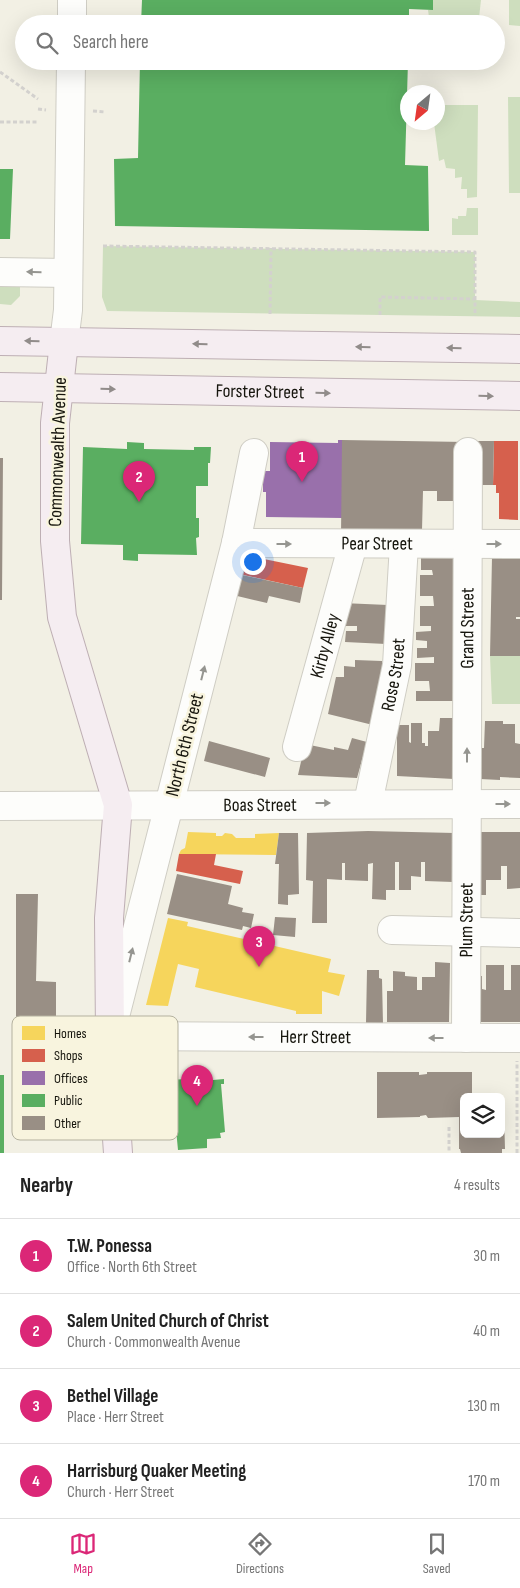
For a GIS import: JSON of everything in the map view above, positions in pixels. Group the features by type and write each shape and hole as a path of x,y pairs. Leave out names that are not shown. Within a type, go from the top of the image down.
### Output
{"main road":[{"path":"0,341 520,350"},
{"name":"Commonwealth Avenue","path":"64,342 55,423 55,541 62,617 118,805"},
{"name":"Forster Street","path":"0,387 520,396"},
{"name":"North 6th Street","path":"110,1016 109,918 118,805"},
{"name":"North 6th Street","path":"117,1140 118,1153"}],"street":[{"path":"72,0 72,15"},
{"name":"Commonwealth Avenue","path":"64,342 68,310 71,70"},
{"path":"0,272 68,273"},
{"name":"Grand Street","path":"467,803 468,452"},
{"name":"North 6th Street","path":"115,1016 236,544 254,453"},
{"name":"Pear Street","path":"236,544 520,544"},
{"name":"Kirby Alley","path":"297,747 353,544"},
{"name":"Rose Street","path":"368,803 397,665 404,544"},
{"name":"Boas Street","path":"0,806 368,803 520,804"},
{"name":"Plum Street","path":"466,1038 467,803"},
{"path":"392,930 520,933"},
{"name":"Herr Street","path":"178,1036 519,1038"}],"path":[{"path":"0,72 38,98"},
{"path":"38,109 50,110"},
{"path":"92,111 105,112"},
{"path":"0,122 38,122"},
{"path":"103,246 475,252 474,316"},
{"path":"270,314 271,248"},
{"path":"380,315 380,297 475,299"},
{"path":"517,1153 519,1038"},
{"path":"449,1127 449,1153"}],"green space":[{"path":"433,0 481,0 479,15 429,15 428,10 433,9"},
{"path":"509,0 520,0 520,26 509,25"},
{"path":"508,97 520,97 520,193 509,193"},
{"path":"445,105 478,105 477,197 467,198 467,189 461,189 462,177 455,178 455,169 446,168 444,159 439,161 435,130 445,130"},
{"path":"467,208 478,208 478,235 452,235 452,218 458,219 458,216 466,216"},
{"path":"103,246 475,252 475,300 520,302 520,317 107,311 102,297"},
{"path":"0,283 20,284 20,296 11,305 0,304"},
{"path":"490,656 520,656 520,704 492,704"}],"building: Homes":[{"path":"188,832 216,833 216,836 222,836 225,833 232,834 236,838 255,838 255,834 279,833 276,855 179,854 185,848"},
{"path":"168,918 188,922 187,926 331,959 328,972 345,975 339,996 322,991 322,1014 296,1014 296,1011 195,987 199,969 178,964 168,1006 146,1005"}],"building: Shops":[{"path":"494,441 518,441 518,520 499,519 499,493 496,493 496,485 493,485"},
{"path":"244,555 308,568 303,588 239,574"},
{"path":"179,854 216,854 214,865 243,871 240,884 176,871"}],"building: Offices":[{"path":"338,440 342,440 342,518 266,517 266,492 263,492 263,471 270,471 270,442 338,443"}],"building: Public":[{"path":"142,0 433,0 433,10 409,9 409,15 141,15"},
{"path":"140,70 408,70 407,85 400,85 400,130 406,130 405,165 428,166 429,231 115,226 114,159 138,158"},
{"path":"0,169 13,169 10,239 0,239"},
{"path":"127,442 144,443 144,449 194,450 194,447 211,447 210,463 208,463 208,486 196,486 196,518 199,518 199,537 196,538 197,555 138,554 138,561 123,560 123,545 81,544 83,447 127,449"},
{"path":"0,1075 4,1075 4,1153 0,1153"},
{"path":"201,1078 202,1081 224,1079 224,1084 221,1084 225,1132 220,1133 221,1138 207,1139 207,1148 178,1150 178,1079"}],"building: Other":[{"path":"342,440 466,442 465,501 437,501 437,491 423,491 422,530 410,530 410,533 341,536"},
{"path":"476,441 494,441 493,485 480,485"},
{"path":"0,458 3,458 2,600 0,600"},
{"path":"421,557 458,558 454,701 416,701 416,691 430,691 429,681 415,681 415,663 434,663 434,657 417,658 417,648 427,648 427,641 416,640 416,632 431,631 431,626 420,626 420,606 434,606 433,596 420,596 420,575 433,575 432,570 421,570"},
{"path":"492,557 520,559 520,617 516,617 516,619 520,619 520,656 490,656"},
{"path":"238,574 303,588 300,603 269,596 267,603 233,595"},
{"path":"342,603 388,605 386,644 345,642 346,631 357,631 357,626 340,626"},
{"path":"355,660 382,661 382,678 373,725 328,714 336,677 344,677 344,666 355,667"},
{"path":"440,718 455,718 454,779 397,776 397,725 409,725 409,742 411,743 411,723 422,723 422,743 428,746 428,731 439,731"},
{"path":"485,721 503,721 503,724 515,724 515,743 520,744 520,778 480,779 481,748 484,748"},
{"path":"352,738 367,742 357,778 298,775 305,744 334,750 334,747 348,750"},
{"path":"209,741 270,758 265,777 204,761"},
{"path":"368,831 455,833 453,882 425,881 425,862 421,862 421,877 411,876 411,890 399,890 399,862 395,862 395,890 386,890 386,900 372,899 373,863 368,864 368,881 345,880 345,863 342,863 342,880 327,879 327,923 312,923 313,881 306,880 307,833"},
{"path":"473,832 520,832 520,888 507,889 507,866 501,866 501,880 486,880 486,895 472,895"},
{"path":"279,833 298,833 299,894 288,895 288,905 278,904 279,864 275,864"},
{"path":"177,874 232,886 228,904 243,908 242,912 254,914 251,928 243,926 242,930 167,914"},
{"path":"16,894 38,894 36,981 56,982 56,1016 16,1016"},
{"path":"275,917 296,918 295,937 273,935"},
{"path":"435,962 450,963 449,1022 387,1022 387,991 393,991 393,971 405,972 405,976 417,977 417,990 422,990 422,977 435,977"},
{"path":"486,965 504,965 504,990 511,990 511,965 520,965 520,1022 468,1022 468,976 482,976 482,989 486,990"},
{"path":"367,970 379,970 379,978 382,979 383,1024 366,1023"},
{"path":"377,1072 419,1072 419,1075 427,1074 427,1072 472,1072 472,1093 460,1093 460,1138 505,1138 505,1149 502,1149 502,1153 461,1153 459,1149 459,1117 428,1118 426,1115 420,1117 377,1118"}],"place":[{"name":"T.W. Ponessa","path":"302,482"},
{"name":"Salem United Church of Christ","path":"139,502"},
{"name":"Bethel Village","path":"259,967"},
{"name":"Harrisburg Quaker Meeting","path":"197,1106"}]}
